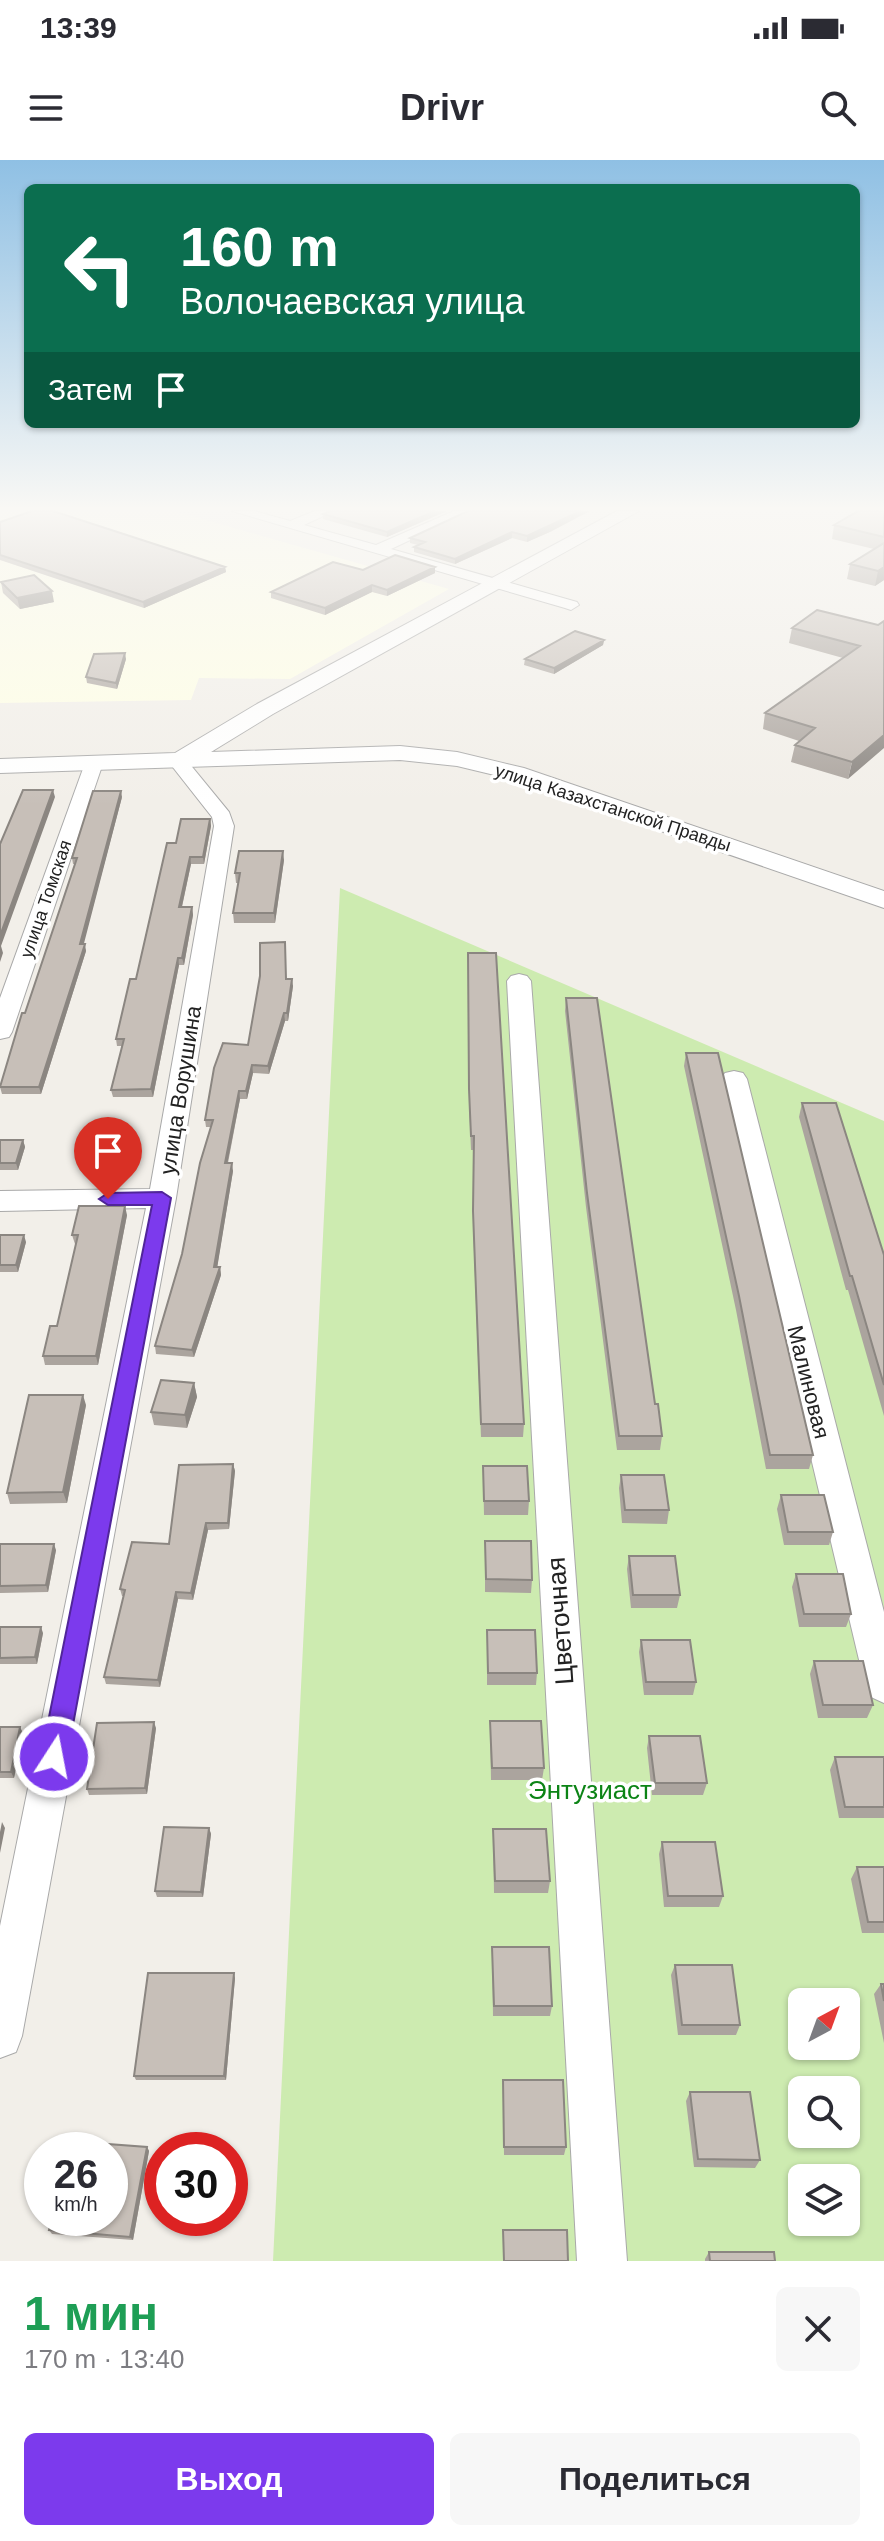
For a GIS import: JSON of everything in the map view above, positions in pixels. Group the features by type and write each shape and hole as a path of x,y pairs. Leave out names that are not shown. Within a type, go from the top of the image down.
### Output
{"street":[{"path":"177,761 265,709 451,609"},
{"name":"улица Казахстанской Правды","path":"0,766 93,766 400,753 457,759 515,773 884,900"},
{"name":"улица Ворушина","path":"0,2036 162,1198 224,826 222,816 177,761"},
{"name":"улица Томская","path":"0,1032 93,766"},
{"name":"Цветочная","path":"519,981 602,2261"},
{"name":"Малиновая","path":"734,1079 884,1685"},
{"path":"0,1201 162,1198"}],"shaded area":[{"path":"0,609 414,609 290,679 199,678 191,700 0,703"}],"green space":[{"name":"Энтузиаст","path":"340,888 884,1121 884,2261 273,2261"}],"building":[{"path":"817,610 878,625 884,621 884,735 852,762 795,745 815,728 765,713 860,646 792,628"},
{"path":"575,631 604,640 554,668 525,659"},
{"path":"125,653 116,683 86,677 94,654"},
{"path":"23,790 53,790 0,936 0,844"},
{"path":"93,791 121,791 80,944 85,944 39,1087 0,1087 22,1013 25,1013 77,858 72,858"},
{"path":"181,819 210,819 203,857 190,857 179,907 192,907 182,958 178,958 151,1089 111,1090 124,1039 116,1039 130,979 136,979 167,843 176,843"},
{"path":"239,851 283,851 274,913 233,913 240,873 235,873"},
{"path":"285,942 286,979 292,979 287,1013 284,1013 268,1066 252,1065 246,1091 239,1091 225,1163 232,1163 214,1267 220,1267 192,1350 155,1346 182,1254 200,1163 213,1120 205,1120 214,1068 223,1043 248,1045 260,976 260,943"},
{"path":"468,953 496,953 524,1424 481,1424 473,1211 474,1136 471,1136 469,1089"},
{"path":"566,998 597,998 662,1436 619,1436 587,1193"},
{"path":"686,1053 718,1053 813,1455 770,1455"},
{"path":"802,1103 836,1103 884,1255 884,1385 850,1276"},
{"path":"0,1140 23,1140 16,1163 0,1163"},
{"path":"79,1206 125,1206 96,1356 43,1356 50,1326 57,1326 78,1235 72,1235"},
{"path":"0,1235 24,1235 16,1265 0,1265"},
{"path":"161,1380 194,1383 185,1415 151,1412"},
{"path":"29,1395 83,1395 63,1492 7,1493"},
{"path":"233,1464 228,1523 206,1523 191,1593 176,1592 158,1680 104,1677 125,1590 120,1589 132,1542 169,1544 179,1465"},
{"path":"483,1466 527,1466 529,1501 484,1501"},
{"path":"621,1475 664,1475 669,1510 625,1510"},
{"path":"781,1495 824,1495 833,1532 788,1532"},
{"path":"485,1541 531,1541 532,1580 486,1579"},
{"path":"0,1544 54,1544 46,1585 0,1586"},
{"path":"629,1556 675,1556 680,1595 633,1595"},
{"path":"796,1574 843,1574 851,1614 804,1614"},
{"path":"0,1627 41,1627 35,1657 0,1658"},
{"path":"487,1630 535,1630 537,1673 488,1673"},
{"path":"641,1640 690,1640 696,1682 646,1682"},
{"path":"814,1661 863,1661 873,1705 823,1705"},
{"path":"490,1721 541,1721 544,1768 492,1768"},
{"path":"154,1722 145,1788 87,1789 97,1723"},
{"path":"0,1727 20,1727 11,1772 0,1772"},
{"path":"649,1736 700,1736 707,1783 655,1783"},
{"path":"835,1757 884,1757 884,1807 845,1807"},
{"path":"164,1827 209,1828 201,1892 155,1891"},
{"path":"493,1829 546,1829 550,1881 495,1881"},
{"path":"662,1842 715,1842 723,1896 668,1896"},
{"path":"857,1867 884,1867 884,1922 868,1922"},
{"path":"492,1947 549,1947 552,2006 494,2006"},
{"path":"675,1965 732,1965 740,2025 682,2025"},
{"path":"148,1973 234,1973 224,2076 134,2076"},
{"path":"503,2080 563,2080 566,2147 504,2147"},
{"path":"690,2092 750,2092 760,2160 698,2159"},
{"path":"128,2146 144,2147 144,2163 130,2237 118,2236 128,2236"},
{"path":"503,2230 567,2230 568,2261 504,2261"},
{"path":"709,2252 774,2252 775,2261 710,2261"}],"route":[{"path":"54,1757 162,1198 108,1199"}]}
